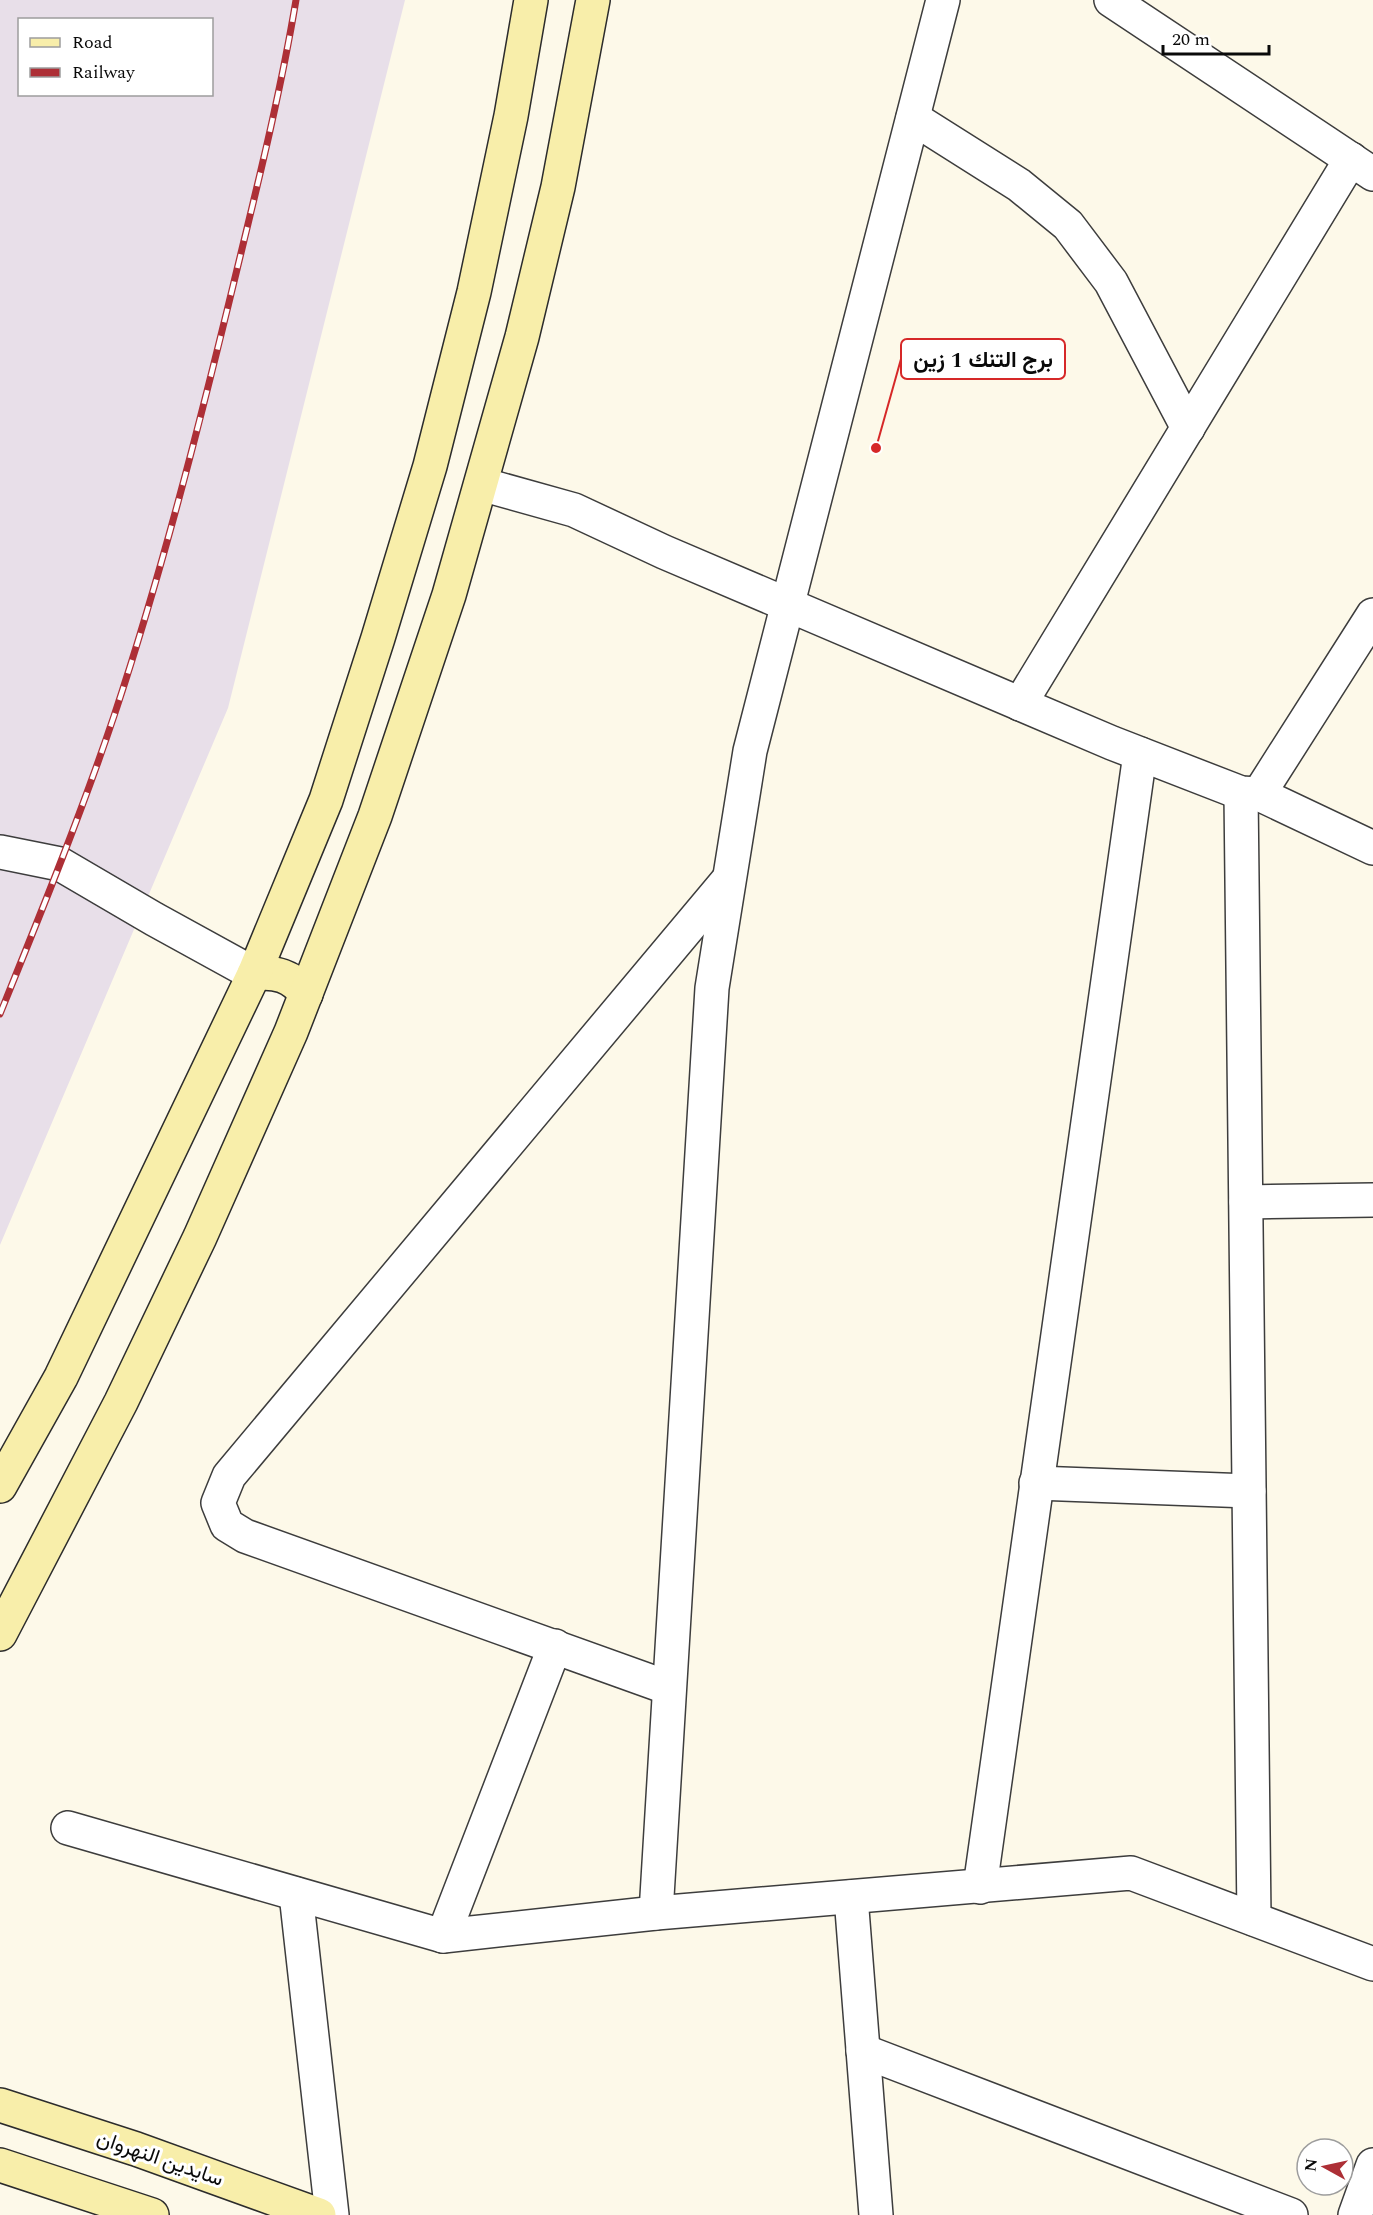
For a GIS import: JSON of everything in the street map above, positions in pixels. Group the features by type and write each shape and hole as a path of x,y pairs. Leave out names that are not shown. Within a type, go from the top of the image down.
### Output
{"main road":[{"path":"0,1486 66,1367 254,974 326,800 430,466 474,292 511,116 531,0"},
{"path":"0,1634 115,1413 200,1237 306,994 375,816 449,596 522,337 558,187 593,0"},
{"path":"298,870 309,879 321,884 348,885"},
{"path":"254,974 278,974 289,978 306,994"},
{"name":"سايدين النهروان","path":"0,2105 319,2215"},
{"path":"0,2165 152,2215"}],"street":[{"path":"656,1913 712,988 750,751 943,0"},
{"path":"1020,704 1188,428 1362,166 1111,0"},
{"path":"913,118 1019,185 1068,225 1110,282 1188,428"},
{"path":"481,484 574,510 664,552 1020,704 1140,754 1250,793 1373,848"},
{"path":"1254,1919 1246,1202 1250,793 1373,615"},
{"path":"980,1887 1140,754"},
{"path":"0,852 60,864 254,974"},
{"path":"669,1688 245,1536 227,1525 218,1503 229,1476 729,879"},
{"path":"1246,1202 1373,1200"},
{"path":"1036,1483 1249,1491"},
{"path":"443,1936 555,1647"},
{"path":"68,1828 443,1936 656,1913 1131,1873 1373,1964"},
{"path":"296,1894 332,2215"},
{"path":"851,1897 876,2215"},
{"path":"862,2051 1291,2215"},
{"path":"1355,2215 1373,2165"}],"shaded area":[{"path":"0,0 405,0 228,708 0,1245"}],"railway":[{"path":"0,1014 87,791 148,610 192,448 259,179 296,0"}],"place":[{"name":"برج التنك 1 زين","path":"876,448"}]}
